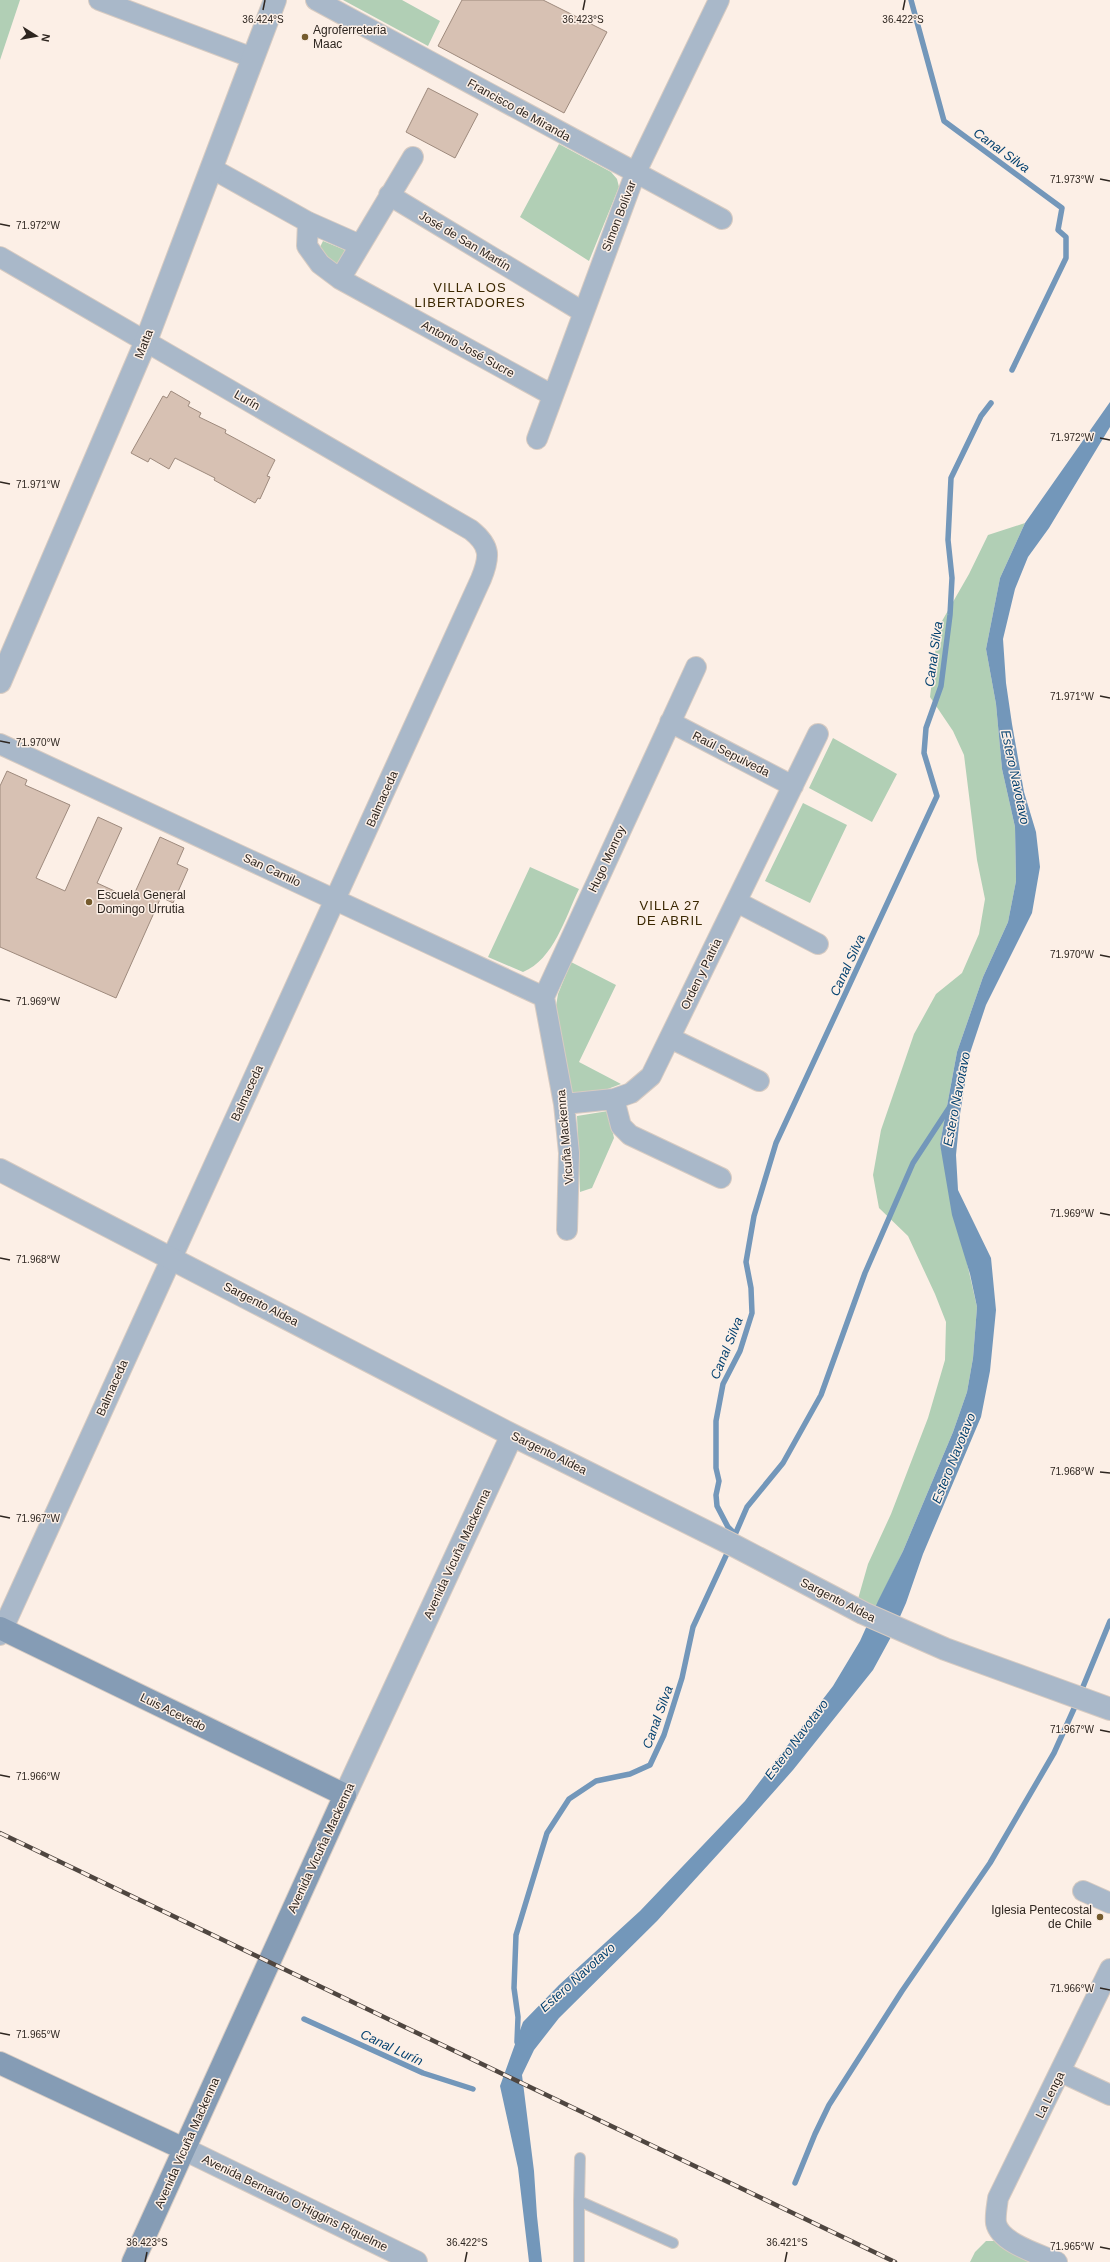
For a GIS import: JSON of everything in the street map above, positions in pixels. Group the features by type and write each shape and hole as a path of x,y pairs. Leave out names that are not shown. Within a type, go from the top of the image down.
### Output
{"main road":[{"name":"Luis Acevedo","path":"1,1631 345,1795"},
{"name":"Avenida Vicuña Mackenna","path":"133,2262 345,1795"},
{"name":"Avenida Bernardo O'Higgins Riquelme","path":"0,2064 184,2149"}],"street":[{"path":"99,0 253,58"},
{"name":"Matta","path":"0,682 146,341 275,0"},
{"name":"Francisco de Miranda","path":"316,0 635,174 722,219"},
{"name":"Simon Bolívar","path":"537,439 635,174 719,0"},
{"path":"340,278 413,156"},
{"path":"211,168 308,222 360,245"},
{"name":"José de San Martín","path":"389,195 583,312"},
{"name":"Antonio José Sucre","path":"308,222 307,246 320,264 340,278 552,395"},
{"name":"Lurín","path":"0,257 471,530 484,542 487,550"},
{"name":"Balmaceda","path":"1,1631 171,1258 337,900 481,579 486,566 487,550"},
{"name":"Hugo Monroy","path":"544,997 696,667"},
{"name":"Raúl Sepulveda","path":"670,722 793,786"},
{"name":"Orden y Patria","path":"564,1104 614,1099 631,1093 651,1076 818,734"},
{"name":"San Camilo","path":"0,744 544,997"},
{"path":"737,902 818,944"},
{"name":"Vicuña Mackenna","path":"544,997 564,1104 568,1153 567,1230"},
{"path":"670,1038 759,1081"},
{"path":"614,1099 621,1126 630,1135 721,1178"},
{"name":"Sargento Aldea","path":"0,1170 512,1435 735,1546 863,1613 905,1633 1100,1705"},
{"name":"Avenida Vicuña Mackenna","path":"345,1795 512,1435"},
{"path":"1083,1890 1110,1903"},
{"name":"La Lenga","path":"1057,2262 1007,2240 999,2231 996,2223 998,2198 1061,2072 1110,1969"},
{"path":"1061,2072 1110,2095"},
{"name":"Avenida Bernardo O'Higgins Riquelme","path":"184,2149 416,2262"}],"lane":[{"path":"579,2262 580,2158"},
{"path":"579,2201 673,2243"}],"green space":[{"path":"0,0 20,0 0,60"},
{"path":"343,0 402,0 440,21 428,46"},
{"path":"559,144 611,172 617,179 619,187 589,261 520,217"},
{"path":"323,241 345,250 337,266 319,249"},
{"path":"1025,523 1000,578 986,649 996,704 1002,769 1015,827 1016,881 1008,922 983,977 957,1052 940,1144 977,1307 973,1358 967,1392 953,1432 903,1551 874,1611 858,1599 868,1564 891,1514 928,1418 945,1360 946,1322 935,1294 908,1236 879,1208 873,1175 881,1130 914,1034 936,994 962,973 979,934 985,899 977,860 964,755 953,731 930,697 938,628 969,574 988,535"},
{"path":"833,738 897,774 872,822 809,788"},
{"path":"803,803 847,825 810,903 765,881"},
{"path":"530,867 579,889 551,948 534,966 523,972 488,957"},
{"path":"571,962 616,985 579,1062 621,1084 605,1090 572,1093 556,1006 558,994"},
{"path":"608,1111 614,1138 592,1188 580,1192 577,1116"},
{"path":"986,2241 1000,2241 1046,2262 970,2262 975,2252"}],"water":[{"name":"Estero Navotavo","path":"1110,402 1110,427 1049,528 1028,557 1015,589 1003,639 1006,683 1012,724 1024,792 1036,832 1040,867 1032,913 986,1005 970,1053 960,1114 956,1155 958,1190 991,1258 996,1310 990,1371 981,1417 923,1554 906,1603 891,1637 873,1670 793,1770 740,1830 657,1921 559,2018 534,2050 522,2075 534,2171 542,2262 529,2262 518,2168 500,2086 523,2022 559,1985 640,1911 745,1801 833,1686 860,1641 903,1551 953,1432 967,1392 973,1358 977,1307 970,1274 952,1215 940,1144 957,1052 983,977 1008,922 1016,881 1015,827 1002,769 996,704 986,649 1000,578 1025,523"}],"building":[{"path":"462,0 543,0 607,32 564,113 438,46"},
{"path":"428,88 478,114 455,158 406,132"},
{"path":"171,391 190,402 188,406 201,413 199,417 226,430 225,433 275,460 267,476 270,477 260,499 258,498 255,503 214,480 215,478 175,458 169,469 150,458 148,462 131,453 163,396 167,398"},
{"name":"Escuela General Domingo Urrutia","path":"7,771 27,780 25,785 70,805 36,878 65,891 98,817 122,828 97,883 132,899 160,837 184,848 177,864 188,869 173,903 161,897 116,998 0,947 0,786"}],"waterway":[{"name":"Canal Silva","path":"911,0 944,121 1062,208 1058,230 1066,237 1066,258 1012,370"},
{"name":"Canal Silva","path":"735,1534 728,1527 717,1506 716,1495 719,1481 716,1468 716,1421 723,1384 740,1351 752,1313 751,1288 746,1262 754,1216 776,1143 937,796 924,753 926,728 941,686 950,615 952,578 948,540 951,478 981,416 991,403"},
{"name":"Canal Silva","path":"734,1537 747,1507 783,1463 821,1395 865,1273 913,1163 949,1108"},
{"name":"Canal Silva","path":"517,2042 518,2017 514,1988 516,1935 547,1833 569,1799 596,1781 630,1774 650,1765 664,1735 682,1678 693,1627 730,1547"},
{"path":"1080,1694 1110,1621"},
{"path":"795,2183 815,2134 829,2105 902,1991 990,1863 1054,1753 1077,1702"},
{"name":"Canal Lurín","path":"304,2019 423,2073 473,2089"}],"railway":[{"path":"0,1833 895,2262"}],"place":[{"name":"Agroferreteria Maac","path":"305,37"},
{"name":"Escuela General Domingo Urrutia","path":"89,902"},
{"name":"Iglesia Pentecostal de Chile","path":"1100,1917"}],"district":[{"name":"VILLA LOS LIBERTADORES","path":"470,294"},
{"name":"VILLA 27 DE ABRIL","path":"670,912"}]}
